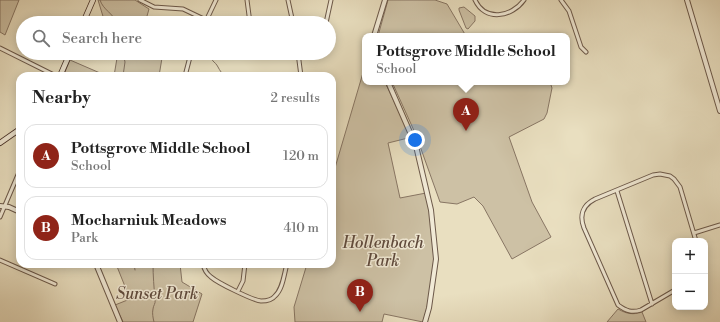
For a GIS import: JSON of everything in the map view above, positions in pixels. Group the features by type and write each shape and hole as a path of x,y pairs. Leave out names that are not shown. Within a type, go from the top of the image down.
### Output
{"main road":[{"path":"86,16 93,0"},
{"path":"62,72 67,60"},
{"path":"0,143 16,132"}],"street":[{"path":"140,0 154,6 183,9 196,16"},
{"path":"208,16 216,0"},
{"path":"247,0 249,16"},
{"path":"288,0 291,16"},
{"path":"327,16 330,0"},
{"path":"375,33 385,0"},
{"path":"475,0 486,12 498,14 512,11 519,7 524,0"},
{"path":"562,0 568,11 581,47 586,52"},
{"path":"687,0 720,111"},
{"path":"0,48 16,56"},
{"path":"24,60 48,72"},
{"path":"187,72 189,60"},
{"path":"299,60 300,72"},
{"path":"389,85 416,146 431,210 436,259 429,308 425,322"},
{"path":"672,292 636,312 626,311 618,305 582,223 582,212 586,205 595,199 653,175 660,174 670,176 680,187 695,238"},
{"path":"0,217 2,206 16,178"},
{"path":"617,191 652,304"},
{"path":"2,206 16,211"},
{"path":"694,233 720,225"},
{"path":"0,260 16,267"},
{"path":"18,268 55,284"},
{"path":"98,268 120,322"},
{"path":"204,268 209,276 259,301 272,298 280,289 286,268"},
{"path":"238,291 243,281 245,268"}],"green space":[{"path":"0,0 19,0 5,35 0,32"},
{"path":"98,0 135,0 149,9 147,16 103,16"},
{"path":"388,0 435,0 447,4 464,33 379,33"},
{"path":"464,7 475,16 475,21 468,29 466,28 459,10 459,8"},
{"path":"70,60 98,72 65,72"},
{"path":"117,60 162,60 160,72 115,72"},
{"name":"Hollenbach Park","path":"362,76 362,85 386,85 409,134 407,135 408,138 388,143 400,198 426,193 430,213 434,259 428,304 423,322 384,314 382,322 295,322 294,307 306,268 336,268 336,164"},
{"path":"393,85 551,85 552,88 547,113 544,119 509,137 532,202 551,237 512,259 483,206 474,197 457,204 440,202 416,135"},
{"name":"Sunset Park","path":"118,268 180,268 182,282 202,294 193,322 123,322 115,305 130,299"},
{"path":"618,309 630,314 642,312 646,322 607,322"}],"waterway":[{"path":"100,0 103,6 112,16"},
{"path":"124,72 125,60"},
{"path":"212,60 221,72"},
{"path":"153,268 155,301 153,308 154,322"}],"place":[{"name":"Pottsgrove Middle School","path":"466,131"},
{"name":"Mocharniuk Meadows","path":"360,312"}]}
